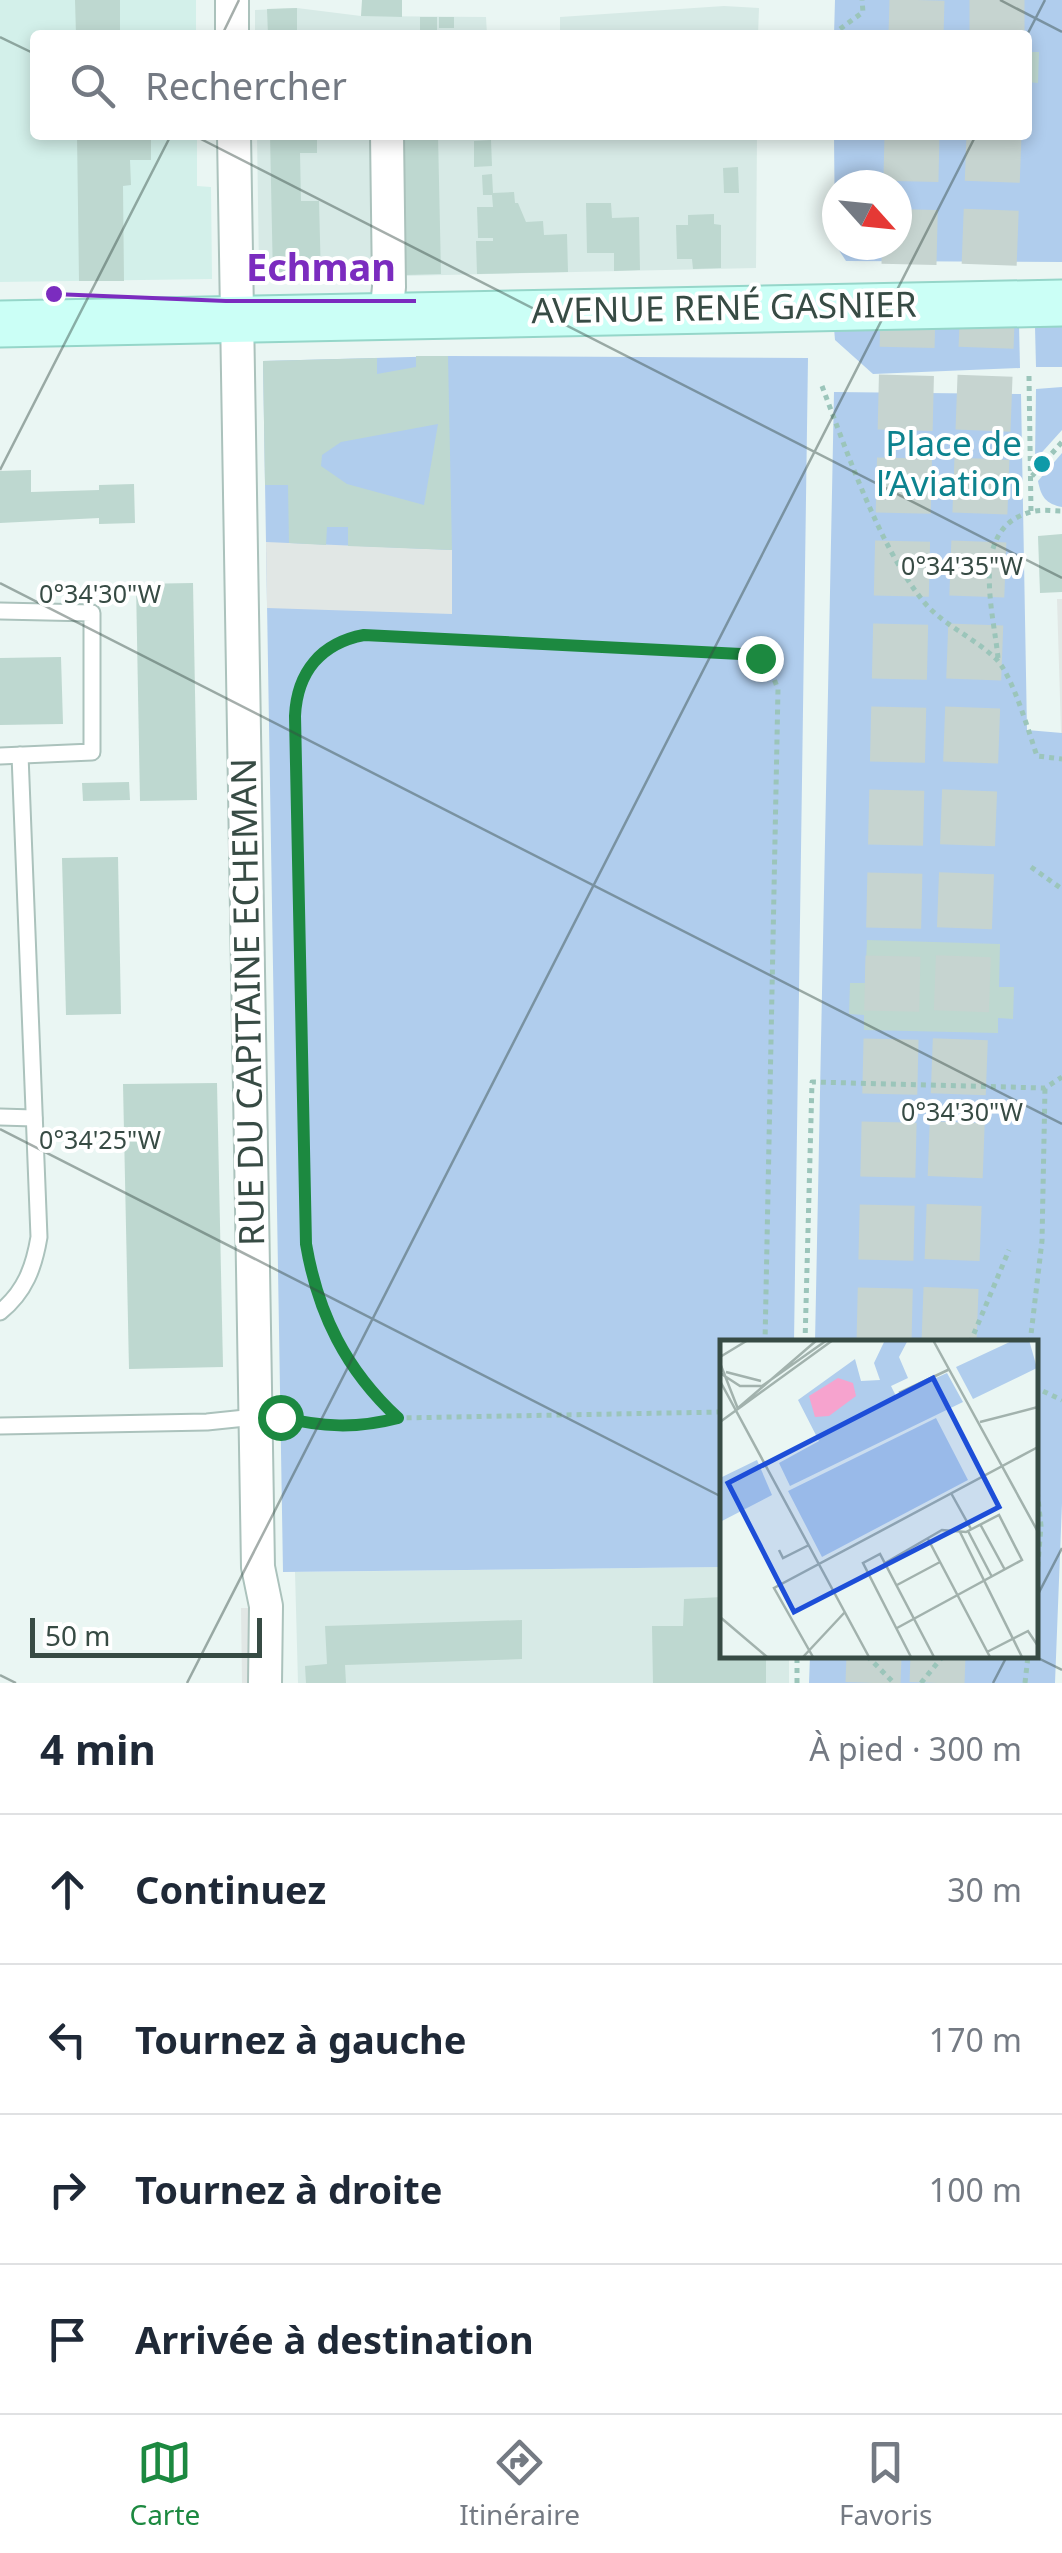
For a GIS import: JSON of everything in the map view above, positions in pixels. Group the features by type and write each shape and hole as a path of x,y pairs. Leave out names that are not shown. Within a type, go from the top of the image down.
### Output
{"main road":[{"name":"AVENUE RENÉ GASNIER","path":"0,324 1062,303"}],"street":[{"path":"232,0 232,30"},
{"name":"RUE DU CAPITAINE ECHEMAN","path":"234,140 268,1417 258,1568 266,1606 265,1683"},
{"path":"386,140 386,317"}],"lane":[{"path":"0,612 92,613 92,752 0,756"},
{"path":"0,1312 18,1296 35,1260 39,1237 20,755"},
{"path":"0,1118 34,1118"},
{"path":"0,1426 268,1417"}],"path":[{"path":"839,30 863,12 862,0"},
{"path":"1029,376 1031,512"},
{"path":"822,386 861,487 924,602 998,660"},
{"path":"1030,478 1062,442"},
{"path":"1062,511 1031,512 1008,523 991,550 989,582 998,660 1037,756 1062,759"},
{"path":"398,1418 375,1396 338,1345 322,1313 306,1244 296,698 310,665 323,652 350,638 398,636 741,654 760,658 773,671 778,689 765,1340"},
{"path":"1030,867 1062,889"},
{"path":"805,1340 812,1082 1045,1088 1062,1077"},
{"path":"1030,1340 1042,1241 1045,1088"},
{"path":"971,1340 1009,1250"},
{"path":"1037,1388 1062,1400"},
{"path":"268,1417 321,1427 367,1426 398,1418 720,1412"},
{"path":"1037,1489 1041,1526 1037,1576"},
{"path":"869,1658 894,1683"},
{"path":"921,1683 941,1658"},
{"path":"1025,1683 1028,1658"}],"shaded area":[{"path":"0,0 196,0 196,30 30,30 30,140 197,140 197,186 211,187 212,279 0,282"},
{"path":"835,0 1062,0 1062,262 846,261 912,260 912,170 834,170 834,140 1032,140 1032,30 834,30"},
{"path":"724,6 759,8 758,30 560,30 560,17"},
{"path":"297,8 361,16 486,17 487,30 255,30 255,10"},
{"path":"257,140 757,140 756,268 270,279 259,269"},
{"path":"1019,324 1020,368 873,374 835,340 834,328"},
{"path":"1035,327 1062,327 1062,367 1036,367"},
{"path":"448,356 808,358 794,1340 720,1340 720,1567 283,1572 263,361"},
{"path":"1062,387 1062,430 1035,460 1036,389"},
{"path":"834,392 1021,394 1027,730 1062,733 1062,1503 1055,1683 809,1683 810,1658 1037,1658 1037,1340 815,1340"},
{"path":"1062,453 1062,507 1045,499 1038,481"},
{"path":"266,542 452,550 452,614 267,608"},
{"path":"1057,599 1062,599 1062,733 1061,733"},
{"path":"720,1567 720,1658 789,1658 789,1683 298,1683 295,1572"},
{"path":"241,1608 254,1608 255,1683 242,1683"}],"building":[{"path":"75,0 120,0 120,30 76,30"},
{"path":"362,0 402,0 402,17 361,16"},
{"path":"297,8 297,30 268,30 267,9"},
{"path":"420,17 437,17 437,30 420,30"},
{"path":"439,17 454,17 454,28 439,28"},
{"path":"1032,52 1039,52 1038,83 1032,82"},
{"path":"77,140 151,140 151,160 130,160 131,185 123,186 124,281 79,281"},
{"path":"270,140 317,140 317,153 300,153 301,201 319,201 321,278 273,279"},
{"path":"403,140 438,140 441,274 406,275"},
{"path":"491,140 492,166 474,167 474,141"},
{"path":"738,167 739,193 724,193 723,168"},
{"path":"492,174 493,193 514,192 515,203 526,222 543,221 544,235 567,234 568,272 477,274 476,241 493,241 478,238 477,207 493,207 492,195 483,195 482,175"},
{"path":"586,203 611,203 612,218 639,217 640,270 614,271 614,253 587,253"},
{"path":"714,214 714,224 721,225 721,268 693,269 692,259 677,259 676,225 688,225 688,215"},
{"path":"63,290 63,298 45,298 45,291"},
{"path":"416,356 448,356 452,550 348,546 348,527 327,527 326,545 289,543 288,485 265,485 263,361 377,358 377,374 416,367","holes":["438,424 424,505 347,484 321,466 322,455 341,442"]},
{"path":"31,470 31,492 99,490 99,485 134,484 135,523 99,524 99,518 0,523 0,471"},
{"path":"1062,534 1062,592 1040,593 1038,536"},
{"path":"193,583 197,800 140,801 136,584"},
{"path":"61,657 63,724 0,725 0,658"},
{"path":"129,782 130,800 83,801 82,783"},
{"path":"118,857 121,1014 66,1015 62,858"},
{"path":"867,940 1000,944 999,987 1014,987 1013,1019 998,1018 998,1033 864,1030 864,1015 849,1014 850,983 865,983"},
{"path":"217,1083 223,1367 129,1369 123,1084"},
{"path":"720,1597 720,1658 766,1658 766,1683 653,1683 652,1626 683,1626 684,1599"},
{"path":"522,1620 522,1659 345,1665 346,1683 306,1683 305,1666 327,1664 325,1626"}],"tunnel":[{"path":"916,30 917,0"},
{"path":"997,0 997,30"},
{"path":"884,1340 912,140"},
{"path":"949,1340 994,140"},
{"path":"873,1683 874,1658"},
{"path":"937,1683 938,1658"}],"place":[{"name":"Echman","path":"54,294"},
{"name":"Place de l’Aviation","path":"1042,464"}],"route":[{"path":"280,1417 321,1427 367,1426 398,1418 355,1372 338,1345 322,1313 306,1244 295,716 301,680 310,665 335,643 364,635 751,654 760,658"}]}
